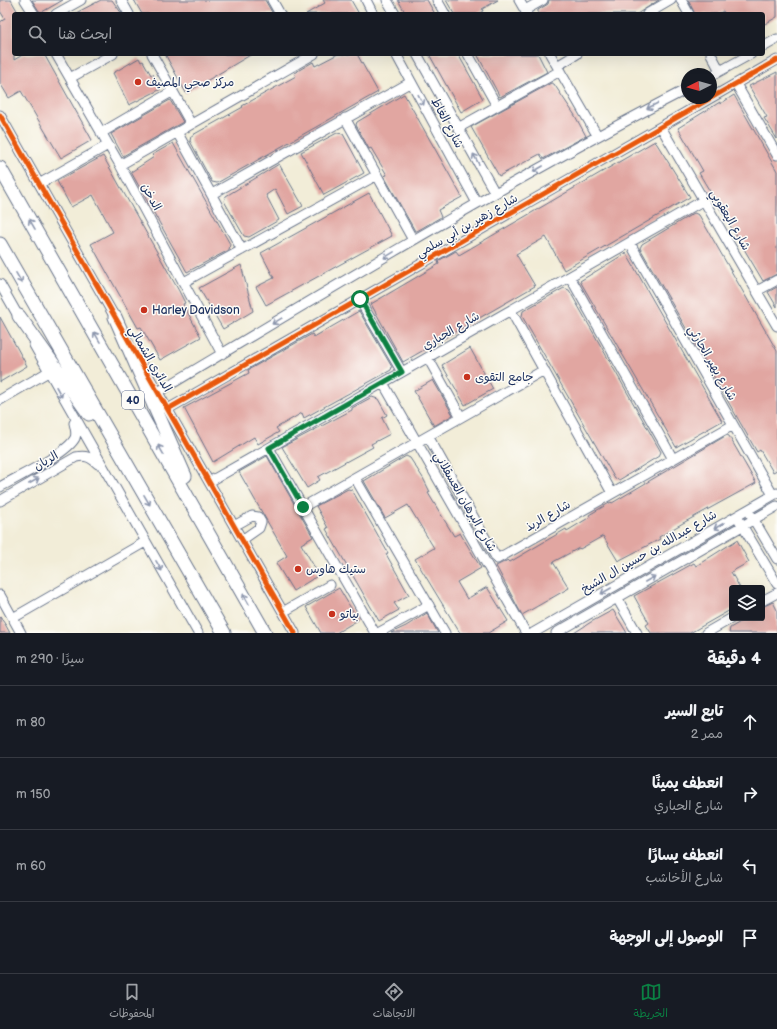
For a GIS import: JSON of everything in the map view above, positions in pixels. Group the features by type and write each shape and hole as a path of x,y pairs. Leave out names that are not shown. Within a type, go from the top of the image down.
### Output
{"highway":[{"name":"40","path":"0,168 265,633"},
{"path":"0,244 224,633"},
{"path":"19,316 132,474"},
{"path":"115,317 212,538"}],"street":[{"path":"25,0 33,12"},
{"path":"60,12 81,0"},
{"path":"121,0 128,12"},
{"path":"272,0 279,12"},
{"path":"366,0 372,12"},
{"path":"387,0 394,12"},
{"path":"437,0 444,12"},
{"path":"519,0 526,12 543,0"},
{"path":"650,12 671,0"},
{"path":"681,0 687,12"},
{"path":"765,46 777,39"},
{"name":"الدخن","path":"57,56 120,165 222,354"},
{"path":"70,78 108,56"},
{"path":"153,56 191,124"},
{"path":"120,165 305,56"},
{"name":"شارع الغاط","path":"397,56 477,203"},
{"name":"شارع الغاط","path":"418,56 495,193"},
{"path":"469,56 497,106"},
{"path":"551,56 597,135"},
{"path":"458,128 497,106 558,68 574,56"},
{"path":"712,56 720,71"},
{"path":"717,73 747,56"},
{"name":"شارع زهير بن أبي سلمي","path":"168,409 777,60"},
{"path":"212,194 411,82"},
{"path":"736,84 777,155"},
{"path":"101,132 173,91"},
{"name":"شارع زهير بن أبي سلمي","path":"158,392 477,203 597,135 681,91"},
{"name":"الدائري الشمالي","path":"0,115 295,633"},
{"path":"345,118 413,240"},
{"name":"شارع اليعقوبي","path":"661,127 777,326"},
{"path":"177,132 242,250"},
{"path":"39,184 108,145"},
{"path":"184,282 377,175"},
{"name":"شارع الحباري","path":"209,482 704,200"},
{"name":"شارع بهير الحارثي","path":"630,243 733,425 775,494"},
{"path":"570,277 673,459"},
{"path":"757,291 777,280"},
{"path":"0,284 19,316 71,414 145,542 194,632"},
{"path":"360,299 402,372"},
{"path":"511,311 612,493"},
{"path":"428,358 461,417"},
{"path":"303,507 544,370"},
{"path":"0,400 48,372"},
{"name":"شارع البرهان العسقلاني","path":"383,384 526,633"},
{"name":"الريان","path":"0,487 62,452 67,447 75,437 76,432 71,414"},
{"name":"شارع الربذ","path":"428,436 497,559 733,425"},
{"path":"67,447 73,458"},
{"path":"269,448 375,633"},
{"name":"الريان","path":"0,501 73,458 83,455 90,457 103,468"},
{"path":"355,478 445,633"},
{"name":"شارع عبدالله بن حسين ال الشيخ","path":"533,633 775,494"},
{"name":"شارع عبدالله بن حسين ال الشيخ","path":"558,632 777,506"},
{"path":"747,510 754,519 777,559"},
{"path":"234,526 252,516 258,517 261,522 259,528 242,540"},
{"path":"736,516 743,525 777,584"},
{"path":"13,618 145,542"},
{"path":"283,612 330,585"},
{"path":"765,599 777,593"},
{"path":"0,595 21,633"},
{"path":"617,598 638,633"},
{"path":"378,633 428,605"},
{"path":"706,633 718,630 729,621"}],"building":[{"path":"0,0 11,0 18,12 12,12 12,56 14,56 14,60 21,56 45,56 92,140 61,158 21,91 9,98 0,83 0,22 5,19 0,11"},
{"path":"32,0 63,0 42,12 39,11"},
{"path":"101,0 112,0 121,12 78,12"},
{"path":"134,0 265,0 272,12 141,12"},
{"path":"323,0 351,0 358,12 309,12 325,3"},
{"path":"398,0 427,0 434,12 405,12"},
{"path":"446,0 498,0 482,9 483,11 481,12 453,12"},
{"path":"549,0 659,0 640,12 538,12 538,10 548,4"},
{"path":"688,0 777,0 777,17 765,24 765,12 694,12"},
{"path":"166,56 249,56 186,93"},
{"path":"334,56 358,56 378,92 217,183 212,182 190,141 191,136 296,76 294,73 313,62 315,66"},
{"path":"430,56 459,56 483,99 461,112"},
{"path":"478,56 539,56 547,72 500,97"},
{"name":"مركز صحي المصيف","path":"139,58 141,62 143,61 151,75 153,74 161,89 129,105 113,73"},
{"path":"777,72 777,139 764,118 767,117 749,86"},
{"path":"551,83 554,84 574,114 586,136 543,159 540,154 499,176 471,127"},
{"path":"404,94 462,197 438,210 441,217 417,231 415,231 384,176 387,175 371,148 369,149 356,125 357,122"},
{"path":"734,95 777,171 777,274 763,281 699,173 703,171 678,128 720,102 720,104"},
{"path":"170,100 183,122 123,156 111,134"},
{"path":"337,133 343,134 364,173 324,195 301,152"},
{"path":"655,141 690,197 564,270 546,237 516,254 535,286 403,362 371,304 439,264 438,261 456,251 459,255"},
{"path":"173,143 230,244 229,250 187,272 131,172 154,157 152,155"},
{"path":"103,156 179,291 185,303 183,304 201,337 160,360 141,327 138,328 91,244 113,232 93,195 71,207 57,181"},
{"path":"279,164 303,206 288,214 275,189 266,195 279,220 249,237 244,236 224,201 226,196"},
{"path":"369,193 392,236 266,305 256,287 274,278 261,253"},
{"path":"694,213 699,215 777,351 777,470 773,472 760,450 757,452 640,248 642,244"},
{"path":"626,253 722,421 676,447 580,281"},
{"path":"241,265 253,311 223,329 199,288"},
{"path":"777,287 777,307 768,292"},
{"path":"564,288 569,290 661,452 659,456 619,480 615,479 522,316 523,311"},
{"path":"359,311 392,367 391,370 304,418 302,413 276,428 279,432 258,444 254,437 213,462 184,408 249,373 248,370 312,334 314,337"},
{"path":"0,317 27,366 0,382"},
{"name":"جامع التقوى","path":"470,348 493,389 465,405 442,365"},
{"path":"433,380 453,415 434,426 414,391"},
{"path":"372,397 378,399 387,415 382,418 390,434 371,444 373,447 318,477 320,480 307,488 282,447 352,410 352,408"},
{"path":"727,435 756,483 659,537 660,539 618,561 603,536 553,562 569,588 522,615 496,566 508,560 510,562 566,529 567,531 590,517 589,515"},
{"path":"267,456 313,537 301,544 319,575 293,591 276,563 287,556 239,472"},
{"path":"406,456 410,458 423,478 430,492 428,493 454,536 460,533 481,568 457,582 467,599 487,587 508,621 488,633 460,633 415,559 434,548 408,505 385,518 364,481"},
{"path":"348,489 352,490 388,553 386,554 409,595 394,603 399,610 379,621 326,529 328,528 316,506"},
{"path":"737,540 749,562 731,572 738,585 729,585 729,611 690,633 651,633 646,625 649,623 634,596 694,563 696,566"},
{"name":"بياتو","path":"339,588 358,620 336,633 321,633 306,607"},
{"path":"773,602 777,610 777,633 729,633 730,628 742,621 765,621 765,606"},
{"path":"613,610 627,633 574,633 591,622"},
{"path":"427,613 438,633 391,633 406,626"},
{"path":"0,617 5,624 10,633 0,633"}],"cycle path":[{"path":"168,409 777,60"},
{"path":"0,115 295,633"}],"place":[{"name":"مركز صحي المصيف","path":"138,82"},
{"name":"Harley Davidson","path":"144,310"},
{"name":"جامع التقوى","path":"467,377"},
{"name":"ستيك هاوس","path":"298,569"},
{"name":"بياتو","path":"332,614"}],"route":[{"path":"303,507 269,448 402,372 360,299"}]}
